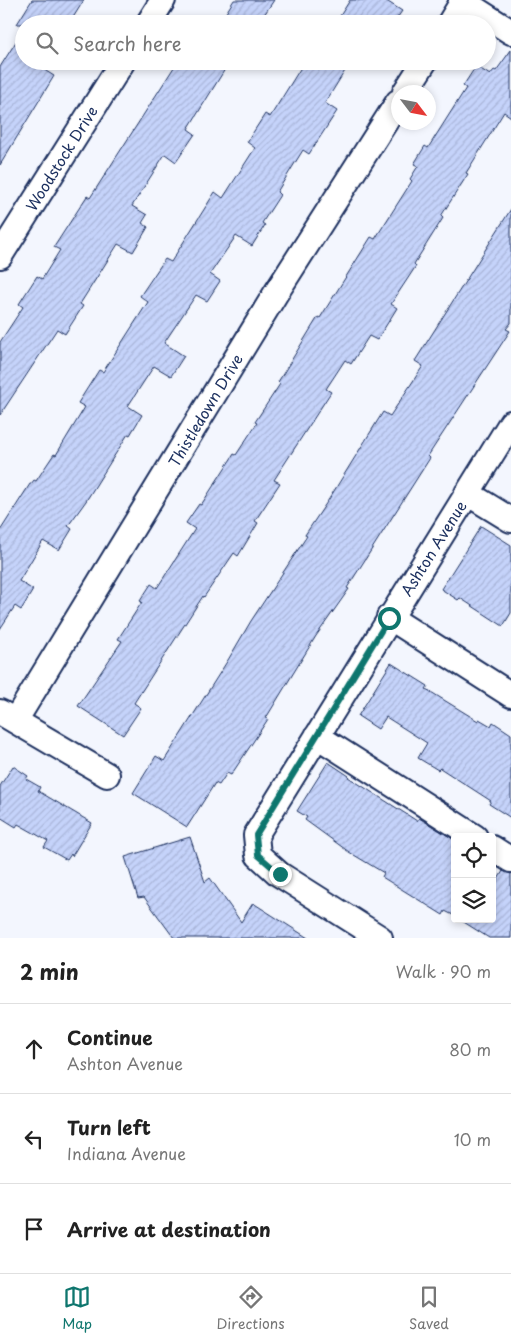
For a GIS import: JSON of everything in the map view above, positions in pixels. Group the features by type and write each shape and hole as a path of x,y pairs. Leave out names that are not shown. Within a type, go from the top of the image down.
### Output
{"street":[{"path":"154,15 164,0"},
{"path":"454,15 462,1 484,15"},
{"path":"496,23 511,32"},
{"name":"Woodstock Drive","path":"0,256 117,70"},
{"path":"410,85 419,70"},
{"name":"Thistledown Drive","path":"7,717 391,113"},
{"name":"Ashton Avenue","path":"380,938 280,874 258,855 256,835 511,423"},
{"path":"467,493 511,520"},
{"path":"389,618 511,695"},
{"path":"7,717 108,776"},
{"path":"317,736 469,833"},
{"path":"496,851 511,860"}],"building":[{"path":"32,0 84,0 75,15 23,15"},
{"path":"234,0 274,0 264,15 225,15"},
{"path":"350,0 385,0 402,11 399,15 341,15"},
{"path":"15,43 15,70 44,70 54,76 0,165 0,67"},
{"path":"511,50 511,117 504,112 466,173 468,174 441,216 443,218 414,264 416,266 391,304 397,308 377,340 369,336 351,364 345,360 326,389 331,392 274,480 280,483 255,521 258,523 238,556 234,553 203,596 134,703 141,708 123,735 78,706 122,641 118,639 142,602 140,601 151,584 157,588 195,529 186,523 199,504 201,505 234,454 236,455 257,423 255,422 280,384 278,382 318,317 320,318 371,237 375,239 412,181 410,179 418,166 414,164 425,146 428,148 466,88 463,86 473,70 482,70 490,75 494,70 496,71"},
{"path":"172,70 224,70 188,129 195,134 176,162 165,154 132,206 147,215 142,223 148,227 133,252 118,244 80,304 83,306 65,334 57,329 0,415 0,342 23,307 19,304 37,276 42,279 60,250 54,247 87,196 90,198"},
{"path":"299,70 345,70 325,103 337,111 309,154 303,150 277,192 280,195 262,223 265,225 252,246 236,236 210,274 220,281 207,301 196,295 164,343 184,356 171,376 154,366 128,406 142,415 68,526 72,529 59,550 43,541 19,581 33,590 21,610 15,606 0,629 0,531 30,484 34,480 36,481 54,454 56,455 85,407 78,403 99,370 103,372 148,302 140,296 165,259 171,262 215,192 223,198 255,148 247,142 265,114 270,117"},
{"path":"511,209 511,323 506,329 510,331 428,456 430,458 347,588 349,589 316,636 266,718 268,719 231,775 227,773 219,785 215,783 187,827 133,793 156,756 164,761 251,621 307,536 305,535 383,412 390,416 423,366 415,361"},
{"path":"481,526 511,545 511,613 503,626 460,598 458,600 441,589"},
{"path":"391,663 428,686 426,689 478,721 479,719 491,726 493,722 511,734 511,818 489,804 491,801 440,768 438,770 418,758 427,743 386,717 378,729 358,716"},
{"path":"328,762 417,821 419,818 451,838 451,914 445,911 443,915 382,877 384,873 349,852 305,820 307,817 297,811"},
{"path":"13,766 28,776 26,779 40,787 38,791 92,823 72,856 71,854 67,860 44,847 48,841 18,824 16,827 0,817 0,786"},
{"path":"190,837 205,882 210,878 241,922 253,903 308,938 174,938 144,897 138,898 125,857"},
{"path":"503,871 511,874 511,938 489,938 465,923 496,923 496,882"}],"route":[{"path":"280,874 258,855 256,835 389,618"}]}
